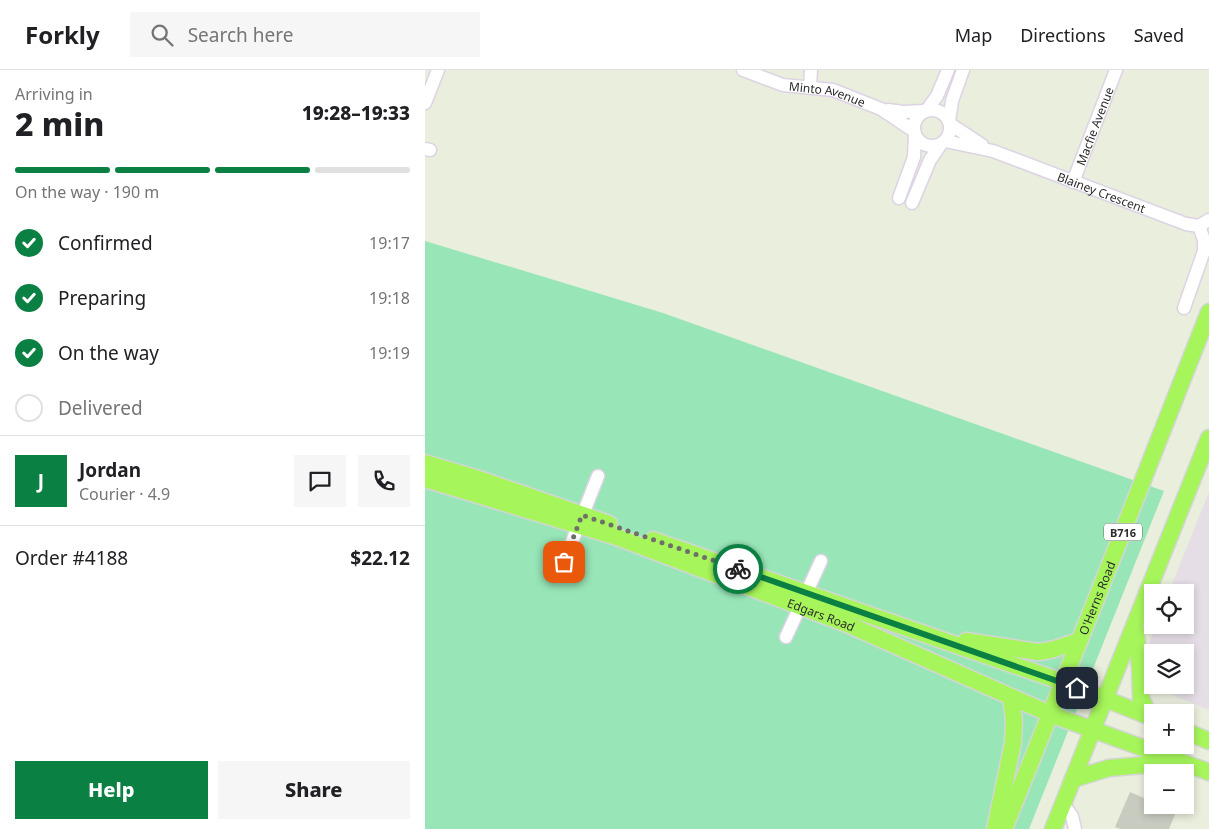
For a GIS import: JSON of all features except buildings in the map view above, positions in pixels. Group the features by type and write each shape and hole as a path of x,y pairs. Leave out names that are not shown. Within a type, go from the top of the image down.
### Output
{"main road":[{"name":"O'Herns Road","path":"1004,829 1209,312"},
{"path":"1053,829 1209,438"},
{"name":"Edgars Road","path":"425,463 479,479 580,520 804,600 935,638 1063,682 1144,714"},
{"name":"Edgars Road","path":"425,479 580,520"},
{"name":"Edgars Road","path":"804,600 847,624 1050,714 1209,772"},
{"path":"1135,622 1141,698 1144,704"},
{"path":"935,638 1038,652 1079,641"},
{"path":"995,829 1013,743 1014,721 1011,697"},
{"path":"1194,735 1209,741"},
{"path":"1073,779 1109,768 1143,765 1167,756"}],"street":[{"path":"425,103 438,70"},
{"name":"Minto Avenue","path":"743,70 783,85 833,90 881,109 915,133"},
{"path":"810,88 811,70"},
{"path":"899,198 913,162 916,119 926,111 937,96 948,70"},
{"path":"912,203 930,160 950,134 952,101 963,70"},
{"name":"Macfie Avenue","path":"1073,182 1116,70"},
{"name":"Minto Avenue","path":"881,109 903,112 926,111"},
{"path":"926,111 937,110 947,116 950,123"},
{"name":"Blainey Crescent","path":"950,123 993,151"},
{"path":"915,133 923,144 929,146 943,142"},
{"name":"Blainey Crescent","path":"943,142 993,151 1177,221 1204,223"},
{"path":"1184,308 1204,251 1204,223"},
{"path":"564,562 598,476"},
{"path":"786,637 821,561"},
{"path":"1063,804 1072,816 1075,829"}],"shaded area":[{"path":"1209,492 1209,710 1170,694 1194,694 1194,644 1149,644 1153,634 1194,634 1194,584 1172,584"}],"green space":[{"path":"425,241 663,313 1164,491 1029,829 425,829"}],"way so far":[{"path":"564,562 582,515 738,569"}],"route":[{"path":"738,569 1077,688"}]}
